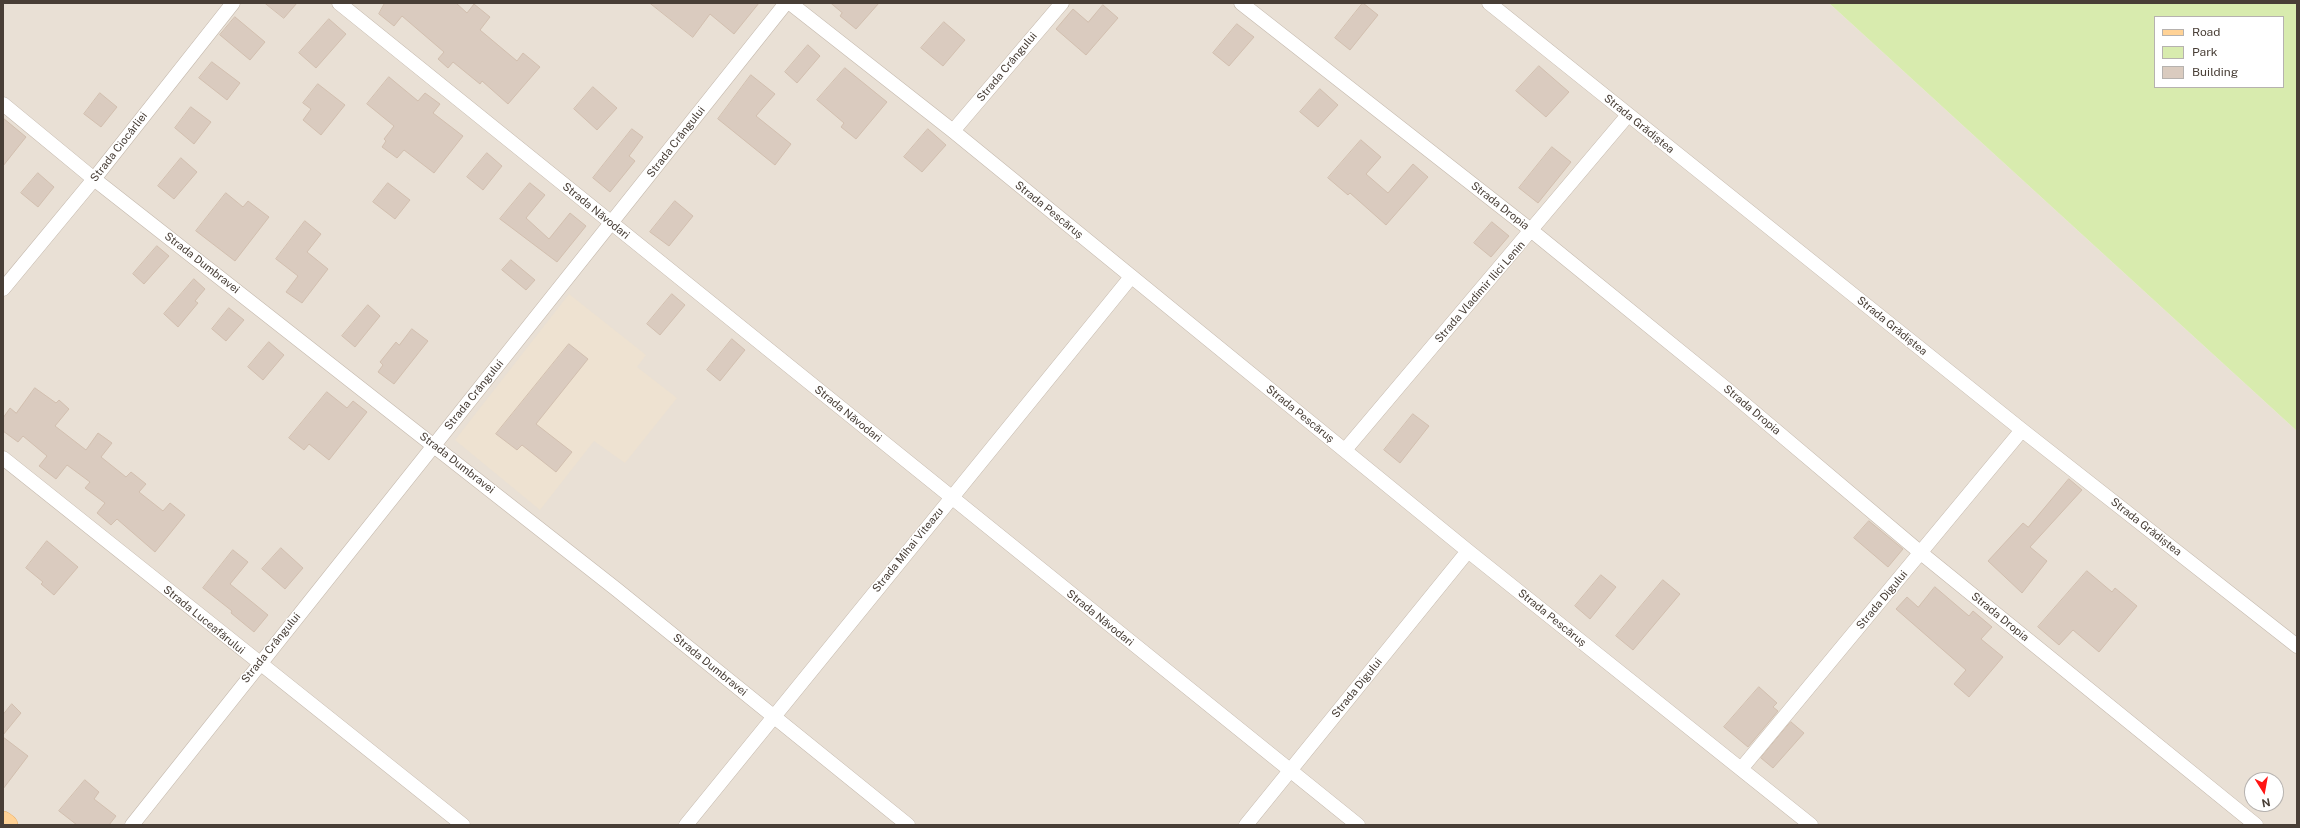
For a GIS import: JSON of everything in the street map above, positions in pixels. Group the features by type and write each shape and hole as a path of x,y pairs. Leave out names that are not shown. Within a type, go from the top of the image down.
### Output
{"main road":[{"path":"3,822 7,825"}],"street":[{"name":"Strada Ciocârliei","path":"3,289 94,179 233,3"},
{"name":"Strada Năvodari","path":"338,3 1358,825"},
{"name":"Strada Crângului","path":"132,825 259,663 612,224 786,3"},
{"name":"Strada Pescăruș","path":"790,3 953,131 1468,551 1811,825"},
{"name":"Strada Crângului","path":"953,131 1062,3"},
{"name":"Strada Dropia","path":"1241,3 1532,231 1729,391 1921,553 2256,825"},
{"name":"Strada Grădiștea","path":"1489,3 1628,116 2022,430 2297,646"},
{"name":"Strada Dumbravei","path":"3,104 94,179 435,445 908,825"},
{"name":"Strada Vladimir Ilici Lenin","path":"1345,450 1628,116"},
{"name":"Strada Mihai Viteazu","path":"686,825 950,497 1131,277"},
{"name":"Strada Digului","path":"1741,769 2022,430"},
{"name":"Strada Luceafărului","path":"3,458 463,825"},
{"name":"Strada Digului","path":"1246,825 1468,551"}],"shaded area":[{"path":"3,3 1829,3 2297,431 2297,825 3,825"},
{"path":"569,294 646,355 637,367 677,398 625,463 594,441 540,510 455,440"}],"green space":[{"path":"1829,3 2297,3 2297,431"}],"building":[{"path":"265,3 297,3 284,18"},
{"path":"385,3 456,3 467,13 474,4 490,17 480,30 517,61 523,53 540,67 508,104 482,81 480,84 453,62 448,68 438,59 444,52 402,16 394,26 379,14"},
{"path":"650,3 759,3 734,34 710,14 693,37"},
{"path":"831,3 879,3 856,29 840,16 842,13"},
{"path":"1363,3 1378,15 1350,50 1335,38"},
{"path":"1103,5 1118,18 1086,55 1056,29 1073,9 1088,22"},
{"path":"235,17 265,42 250,60 220,35"},
{"path":"329,19 346,34 316,68 299,53"},
{"path":"944,22 965,40 943,66 921,48"},
{"path":"1237,24 1254,37 1229,66 1213,53"},
{"path":"808,45 820,56 797,83 785,72"},
{"path":"212,62 240,83 227,100 199,78"},
{"path":"1539,66 1569,92 1546,117 1516,91"},
{"path":"845,68 887,102 856,139 841,127 844,123 817,100"},
{"path":"751,75 775,94 756,116 791,144 775,165 718,119"},
{"path":"389,77 418,101 425,93 440,104 433,113 463,136 434,173 404,150 397,158 382,147 386,141 384,139 394,126 367,104"},
{"path":"318,84 345,105 321,135 303,120 311,109 303,103"},
{"path":"593,87 617,108 597,130 574,109"},
{"path":"1320,89 1338,105 1318,127 1300,112"},
{"path":"100,93 117,107 101,127 84,114"},
{"path":"191,107 211,122 194,144 175,128"},
{"path":"3,118 26,137 3,166"},
{"path":"632,129 643,137 629,156 635,161 610,192 593,178"},
{"path":"928,129 946,145 922,172 904,157"},
{"path":"1361,140 1381,157 1366,174 1388,193 1413,164 1428,177 1386,225 1350,193 1348,195 1328,178"},
{"path":"1552,147 1571,162 1538,203 1519,188"},
{"path":"487,153 502,166 483,190 467,177"},
{"path":"181,158 197,172 174,199 158,186"},
{"path":"38,173 54,187 38,207 21,193"},
{"path":"388,183 410,200 395,219 373,202"},
{"path":"530,183 545,195 526,218 549,239 570,213 586,226 557,262 500,219"},
{"path":"226,193 243,207 248,201 269,217 235,261 196,231"},
{"path":"675,201 693,216 669,246 650,232"},
{"path":"305,221 321,234 307,252 328,269 302,303 286,292 298,276 276,259"},
{"path":"1492,222 1509,236 1491,257 1474,243"},
{"path":"157,246 169,256 144,284 133,274"},
{"path":"511,260 535,280 526,290 502,270"},
{"path":"194,279 205,289 195,301 198,303 178,327 164,314"},
{"path":"672,294 685,305 660,335 647,324"},
{"path":"368,305 380,316 355,347 342,336"},
{"path":"229,308 244,320 226,341 212,329"},
{"path":"412,329 428,341 394,384 378,372 383,365 380,362 396,342 399,345"},
{"path":"732,339 745,350 720,381 707,370"},
{"path":"269,342 284,355 263,380 248,367"},
{"path":"569,344 588,359 536,424 572,452 556,472 522,445 517,450 496,434"},
{"path":"35,388 56,403 59,400 69,409 55,426 86,450 98,433 112,443 101,457 126,477 131,472 146,484 139,492 163,511 170,503 185,515 155,552 117,519 111,525 97,513 105,503 85,488 90,482 67,465 56,479 39,466 47,456 23,436 18,442 3,431 3,418 10,408 16,413"},
{"path":"327,392 347,408 353,401 367,412 329,460 309,444 304,450 289,438"},
{"path":"1413,414 1429,426 1400,463 1384,450"},
{"path":"2069,479 2082,490 2030,547 2047,561 2022,593 1988,561 2023,523 2028,527"},
{"path":"1869,521 1903,549 1888,567 1854,538"},
{"path":"47,541 78,567 54,595 41,584 43,582 26,568"},
{"path":"281,548 303,568 285,589 262,569"},
{"path":"233,550 248,562 230,584 268,615 254,632 231,613 232,611 203,588"},
{"path":"2087,571 2112,592 2115,588 2137,606 2099,652 2073,630 2059,645 2038,627"},
{"path":"1601,575 1616,587 1590,619 1575,606"},
{"path":"1663,580 1680,594 1633,650 1616,636"},
{"path":"1935,587 1969,616 1973,611 1992,627 1981,639 2003,657 1969,697 1954,684 1966,670 1896,609 1907,597 1918,607"},
{"path":"1759,687 1777,703 1773,707 1778,711 1748,747 1724,727"},
{"path":"12,704 21,713 3,735 3,715"},
{"path":"1791,722 1804,733 1773,768 1761,758"},
{"path":"3,737 28,756 3,789"},
{"path":"85,780 99,792 94,799 116,816 109,825 77,825 59,811"}]}
